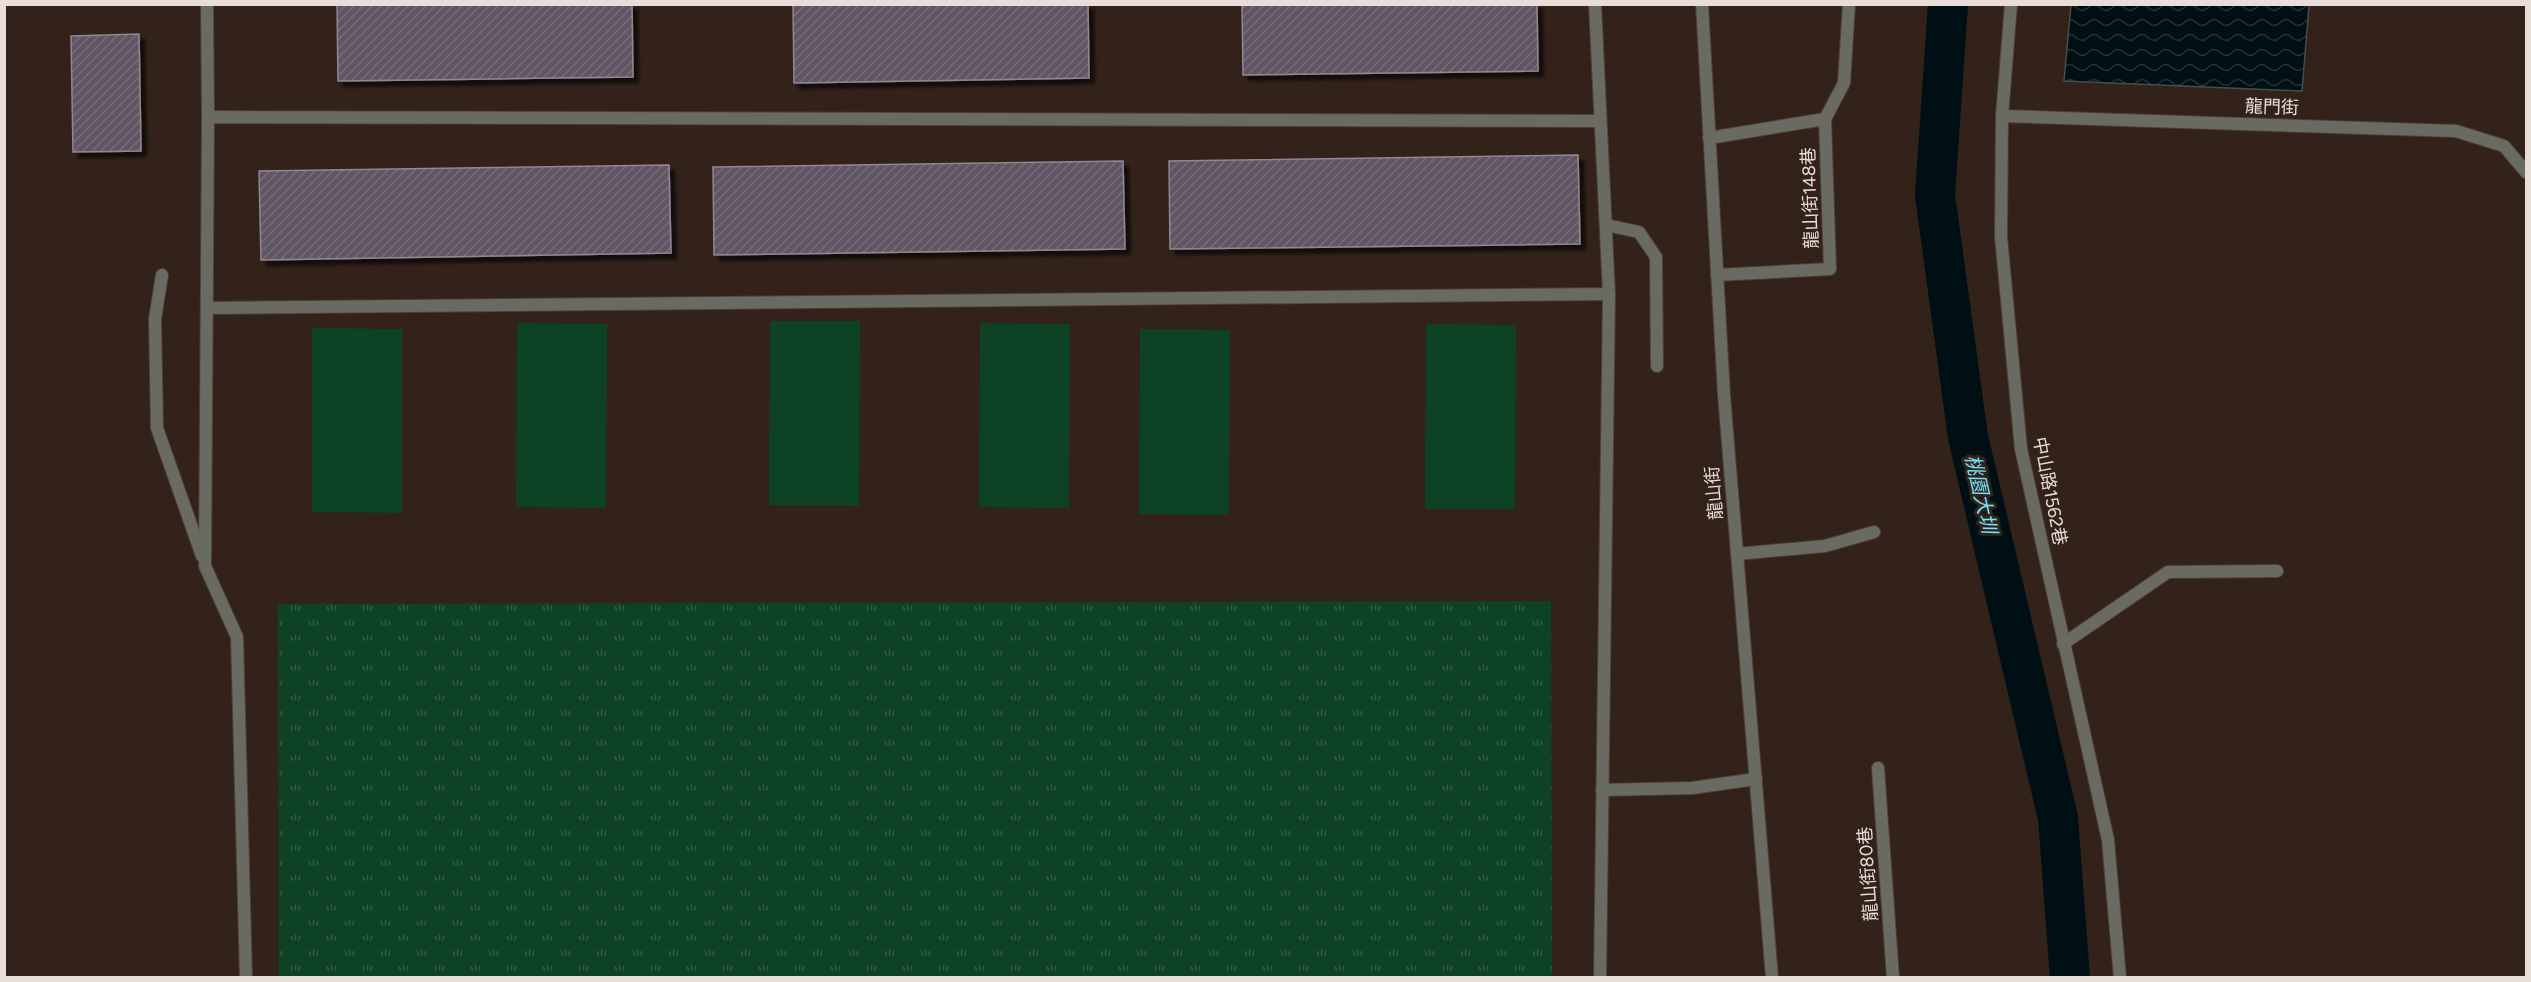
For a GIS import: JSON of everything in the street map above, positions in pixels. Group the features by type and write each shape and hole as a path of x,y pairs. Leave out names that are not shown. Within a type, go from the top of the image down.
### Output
{"lane":[{"path":"205,566 207,4"},
{"path":"1595,4 1608,294 1600,978"},
{"name":"龍山街","path":"1702,4 1717,275 1737,554 1772,978"},
{"path":"1709,138 1825,119 1844,82 1850,4"},
{"name":"中山路1562巷","path":"2011,4 2002,116 2001,237 2021,449 2108,840 2120,978"},
{"name":"龍門街","path":"2002,116 2456,131 2504,146 2526,172"},
{"path":"208,117 1600,120"},
{"name":"龍山街148巷","path":"1717,275 1830,269 1825,119"},
{"path":"1606,225 1639,232 1656,257 1657,366"},
{"path":"162,275 155,319 157,428 205,566 237,638 246,978"},
{"path":"207,308 1608,294"},
{"path":"1737,554 1825,546 1874,532"},
{"path":"2063,644 2169,572 2277,571"},
{"name":"龍山街80巷","path":"1878,768 1893,978"},
{"path":"1602,790 1692,788 1756,779"}],"green space":[{"path":"770,321 860,321 859,506 769,505"},
{"path":"517,323 607,324 606,508 516,507"},
{"path":"980,323 1070,324 1069,508 979,507"},
{"path":"1426,324 1516,325 1515,509 1425,509"},
{"path":"312,328 402,329 402,513 312,512"},
{"path":"1140,329 1230,330 1229,515 1139,514"},
{"path":"1551,601 1552,977 279,977 278,604"}],"water":[{"path":"2071,5 2309,5 2302,91 2064,81"}],"building":[{"path":"337,4 632,4 633,77 338,81"},
{"path":"793,4 1088,4 1089,78 794,83"},
{"path":"1242,4 1537,4 1538,71 1243,75"},
{"path":"139,34 141,151 73,152 71,36"},
{"path":"1578,155 1580,244 1170,249 1169,161"},
{"path":"1123,161 1125,249 714,255 713,167"},
{"path":"669,165 671,253 261,260 259,171"}],"waterway":[{"name":"桃園大圳","path":"1948,4 1935,195 1968,437 2058,818 2070,978"}]}
